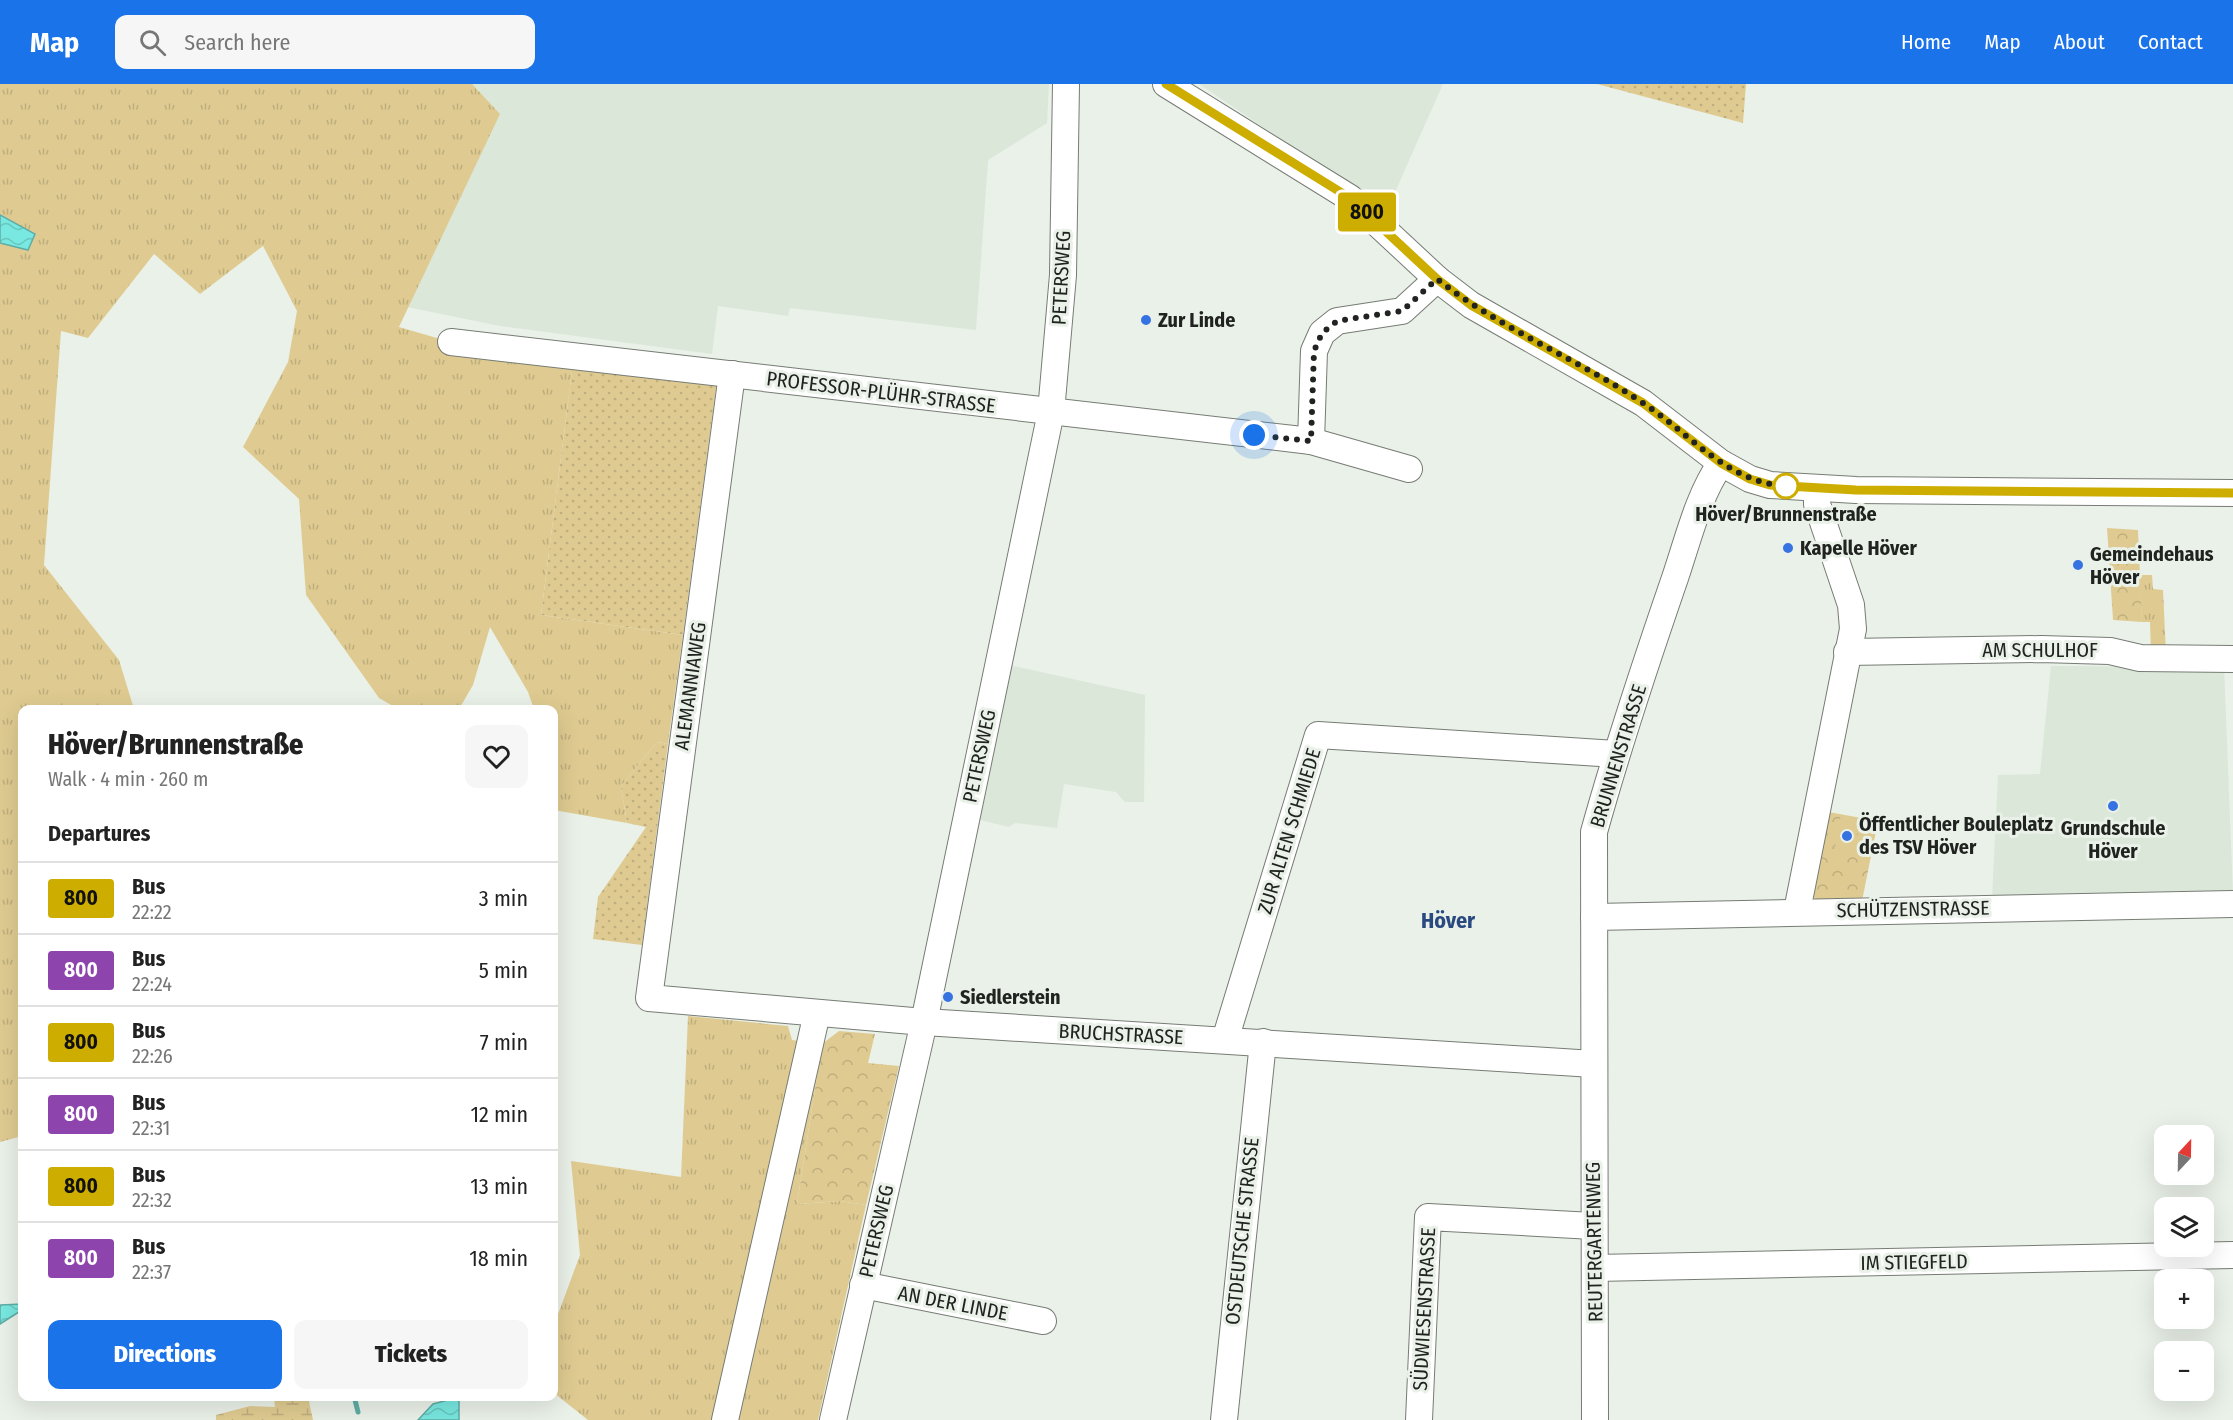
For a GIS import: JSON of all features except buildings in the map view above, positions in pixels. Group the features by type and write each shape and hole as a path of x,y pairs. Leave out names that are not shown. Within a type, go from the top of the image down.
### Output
{"street":[{"name":"PETERSWEG","path":"833,1420 924,1022 1051,412 1063,274 1066,84"},
{"path":"1166,84 1350,198 1437,279 1487,316 1643,403 1721,463 1750,479 1770,485 1817,489 2233,493"},
{"path":"1311,441 1314,351 1322,333 1337,321 1402,311 1437,279"},
{"name":"PROFESSOR-PLÜHR-STRASSE","path":"451,342 1311,441 1409,469"},
{"name":"ALEMANNIAWEG","path":"649,998 732,374"},
{"name":"BRUNNENSTRASSE","path":"1594,1064 1594,832 1616,754 1690,533 1713,474 1721,463"},
{"path":"1797,911 1853,629 1851,605 1817,504 1817,489"},
{"name":"AM SCHULHOF","path":"1847,652 2041,649 2110,651 2140,658 2233,659"},
{"name":"ZUR ALTEN SCHMIEDE","path":"1225,1040 1318,735 1616,754"},
{"name":"SCHÜTZENSTRASSE","path":"1594,917 1797,911 2233,904"},
{"name":"BRUCHSTRASSE","path":"649,998 924,1022 1594,1064"},
{"path":"725,1420 817,1013"},
{"name":"OSTDEUTSCHE STRASSE","path":"1224,1420 1263,1042"},
{"name":"REUTERGARTENWEG","path":"1594,1064 1595,1420"},
{"name":"SÜDWIESENSTRASSE","path":"1419,1420 1428,1217 1593,1226"},
{"name":"IM STIEGFELD","path":"1595,1268 2233,1255"},
{"name":"AN DER LINDE","path":"863,1285 1043,1321"}],"shaded area":[{"path":"424,84 1049,84 1047,123 988,160 976,330 790,308 788,316 718,306 712,354 500,326 329,291"},
{"path":"1199,84 1443,84 1387,210"},
{"path":"1009,665 1145,695 1144,802 1125,802 1116,792 1064,784 1057,828 1015,823 1009,827 976,819"},
{"name":"Grundschule Höver","path":"2051,666 2224,667 2233,895 1992,899 1998,775 2040,774"}],"green space":[{"path":"0,84 472,84 500,114 399,327 495,355 573,363 541,615 683,635 668,744 657,742 621,786 627,823 558,811 558,705 533,705 528,692 490,627 473,685 461,705 391,705 379,698 306,595 299,499 243,447 288,362 297,311 263,246 200,294 154,254 88,338 61,331 44,565 119,660 133,705 18,705 18,1137 0,1142"},
{"path":"1597,84 1746,84 1743,123"},
{"path":"573,363 717,381 683,635 541,615"},
{"path":"2107,528 2138,530 2142,622 2113,620"},
{"path":"2139,575 2152,575 2153,589 2163,590 2166,654 2151,654 2150,622 2142,622"},
{"path":"657,742 668,744 642,945 593,939 598,897 646,827 627,823 621,786"},
{"path":"1823,811 1878,821 1862,901 1818,902 1808,891"},
{"name":"Öffentlicher Bouleplatz des TSV Höver","path":"1841,815 1860,819 1852,857 1834,853"},
{"path":"688,1016 788,1026 792,1040 822,1044 797,1204 840,1201 866,1205 818,1420 588,1420 558,1396 558,1314 580,1255 571,1161 681,1177"},
{"path":"839,1031 875,1034 868,1063 899,1066 866,1205 840,1201 797,1204 822,1044"},
{"path":"274,1401 309,1401 313,1420 216,1420 216,1415 250,1406 275,1407"}],"water":[{"path":"0,215 35,234 28,250 0,243"},
{"path":"18,1304 18,1313 0,1324 0,1305"},
{"path":"459,1401 459,1420 418,1420 433,1404"}],"waterway":[{"path":"355,1401 358,1412"}],"bus line":[{"name":"800","path":"1166,84 1350,198 1437,279 1487,316 1643,403 1721,463 1750,479 1770,485 1817,489 2233,493"}],"place":[{"name":"Zur Linde","path":"1146,320"},
{"name":"Höver/Brunnenstraße","path":"1786,486"},
{"name":"Kapelle Höver","path":"1788,548"},
{"name":"Gemeindehaus Höver","path":"2078,565"},
{"name":"Grundschule Höver","path":"2113,806"},
{"name":"Öffentlicher Bouleplatz des TSV Höver","path":"1847,836"},
{"name":"Siedlerstein","path":"948,997"}],"district":[{"name":"Höver","path":"1448,920"}],"route":[{"path":"1254,435 1311,441 1314,351 1322,333 1337,321 1402,311 1418,299 1437,279 1487,316 1643,403 1721,463 1750,479 1770,485 1786,486"}]}
